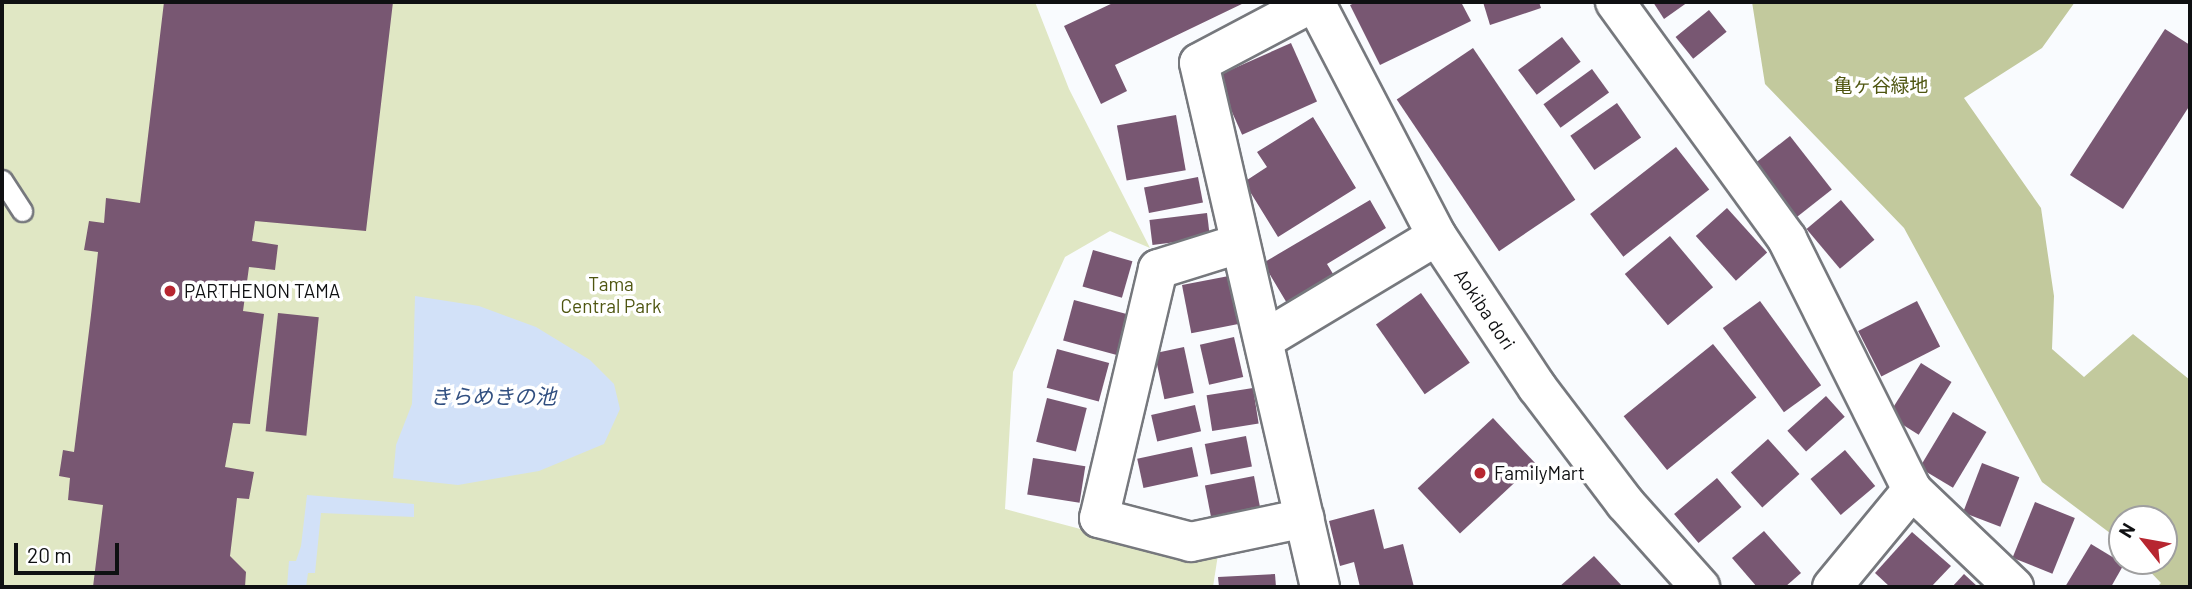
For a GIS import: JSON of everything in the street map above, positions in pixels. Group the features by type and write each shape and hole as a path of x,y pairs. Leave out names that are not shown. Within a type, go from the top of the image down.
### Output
{"street":[{"name":"Aokiba dori","path":"1315,2 1437,236 1537,387 1625,503 1700,587"},
{"path":"1315,2 1199,63 1238,244 1267,338 1320,587"},
{"path":"1615,2 1787,239 1912,490 2014,587"},
{"path":"1267,338 1437,236"},
{"path":"1238,244 1158,269 1099,518 1191,542 1306,518"},
{"path":"1832,587 1912,490"}],"lane":[{"path":"2,180 22,211"}],"green space":[{"name":"Tama Central Park","path":"2,2 1035,2 1069,89 1150,248 1110,231 1065,257 1013,372 1005,509 1179,555 1219,548 1213,587 2,587"},
{"name":"亀ヶ谷緑地","path":"1752,2 2075,2 2042,48 1964,98 2041,208 2054,296 2052,349 2084,377 2133,334 2190,380 2190,587 2157,587 2161,583 2153,575 2178,575 2178,505 2108,505 2108,532 2042,482 1904,228 1765,84"}],"water":[{"name":"きらめきの池","path":"415,296 479,306 536,327 590,360 614,384 620,409 604,444 539,471 458,485 393,478 396,445 412,404"},
{"path":"307,495 414,504 414,517 321,513 315,573 308,573 306,587 287,587 289,561 296,561 301,546"}],"building":[{"name":"PARTHENON TAMA","path":"164,2 393,2 366,231 255,221 252,241 278,245 275,270 249,267 243,311 264,314 250,424 233,423 225,467 254,472 249,499 237,498 230,556 246,572 245,587 93,587 103,505 68,500 70,478 59,476 63,450 74,452 91,315 98,252 84,250 89,221 104,223 106,198 140,203"},
{"path":"1115,2 1246,2 1115,65 1127,91 1101,104 1064,26"},
{"path":"1357,2 1461,2 1471,21 1380,65 1350,5"},
{"path":"1483,2 1539,2 1541,8 1490,25"},
{"path":"1653,2 1688,2 1664,19"},
{"path":"1709,10 1727,32 1693,59 1676,37"},
{"path":"2165,29 2190,45 2190,105 2123,209 2070,175"},
{"path":"1562,37 1581,62 1537,95 1518,70"},
{"path":"1291,43 1317,101 1242,135 1216,76"},
{"path":"1473,48 1575,200 1499,251 1397,99"},
{"path":"1592,69 1609,92 1561,128 1543,104"},
{"path":"1617,103 1641,137 1594,170 1570,136"},
{"path":"1176,115 1186,170 1127,181 1117,125"},
{"path":"1313,117 1356,188 1278,237 1244,182 1267,167 1257,152"},
{"path":"1790,136 1832,190 1796,218 1754,164"},
{"path":"1676,147 1709,190 1623,257 1590,214"},
{"path":"1198,177 1203,203 1149,213 1144,187"},
{"path":"1370,200 1386,228 1327,264 1338,282 1291,310 1263,263"},
{"path":"1841,200 1874,240 1840,269 1807,229"},
{"path":"1727,208 1767,253 1736,281 1696,236"},
{"path":"1207,213 1210,238 1152,245 1149,220"},
{"path":"1670,236 1713,287 1668,325 1625,274"},
{"path":"1093,250 1132,261 1122,298 1083,287"},
{"path":"1234,275 1243,323 1191,333 1182,285"},
{"path":"1421,293 1470,363 1425,394 1376,325"},
{"path":"1074,300 1140,318 1129,358 1063,341"},
{"path":"1760,301 1821,385 1784,412 1723,328"},
{"path":"1917,301 1940,346 1881,376 1858,331"},
{"path":"278,313 319,317 306,436 266,431"},
{"path":"1234,337 1243,377 1209,385 1200,345"},
{"path":"1713,344 1756,398 1667,470 1624,416"},
{"path":"1184,347 1194,393 1164,399 1155,353"},
{"path":"1057,349 1109,363 1099,402 1047,388"},
{"path":"1921,363 1952,382 1919,435 1888,416"},
{"path":"1253,388 1259,424 1212,431 1207,395"},
{"path":"1826,396 1845,417 1806,452 1787,431"},
{"path":"1047,398 1087,408 1076,452 1036,442"},
{"path":"1195,405 1201,431 1157,441 1151,415"},
{"path":"1953,412 1986,432 1953,488 1920,468"},
{"path":"1493,418 1535,463 1460,534 1418,488"},
{"path":"1246,436 1252,466 1211,474 1205,444"},
{"path":"1768,439 1799,474 1762,507 1731,472"},
{"path":"1192,447 1198,476 1143,488 1137,459"},
{"path":"1845,450 1875,486 1841,515 1811,479"},
{"path":"1033,458 1085,466 1080,503 1027,495"},
{"path":"1982,463 2019,477 2000,527 1963,512"},
{"path":"1254,476 1260,507 1211,517 1205,486"},
{"path":"1717,478 1741,507 1699,543 1674,514"},
{"path":"2035,502 2075,518 2052,574 2013,558"},
{"path":"1374,509 1384,549 1403,544 1414,587 1360,587 1354,562 1340,566 1329,521"},
{"path":"1764,531 1801,573 1785,587 1757,587 1732,558"},
{"path":"1912,532 1951,566 1931,587 1890,587 1875,573"},
{"path":"2091,544 2108,554 2108,575 2118,575 2111,587 2065,587"},
{"path":"1594,556 1623,587 1559,587"},
{"path":"1275,574 1276,587 1219,587 1218,577"},
{"path":"1964,574 1978,587 1952,587"}],"place":[{"name":"PARTHENON TAMA","path":"170,291"},
{"name":"FamilyMart","path":"1480,473"}]}
